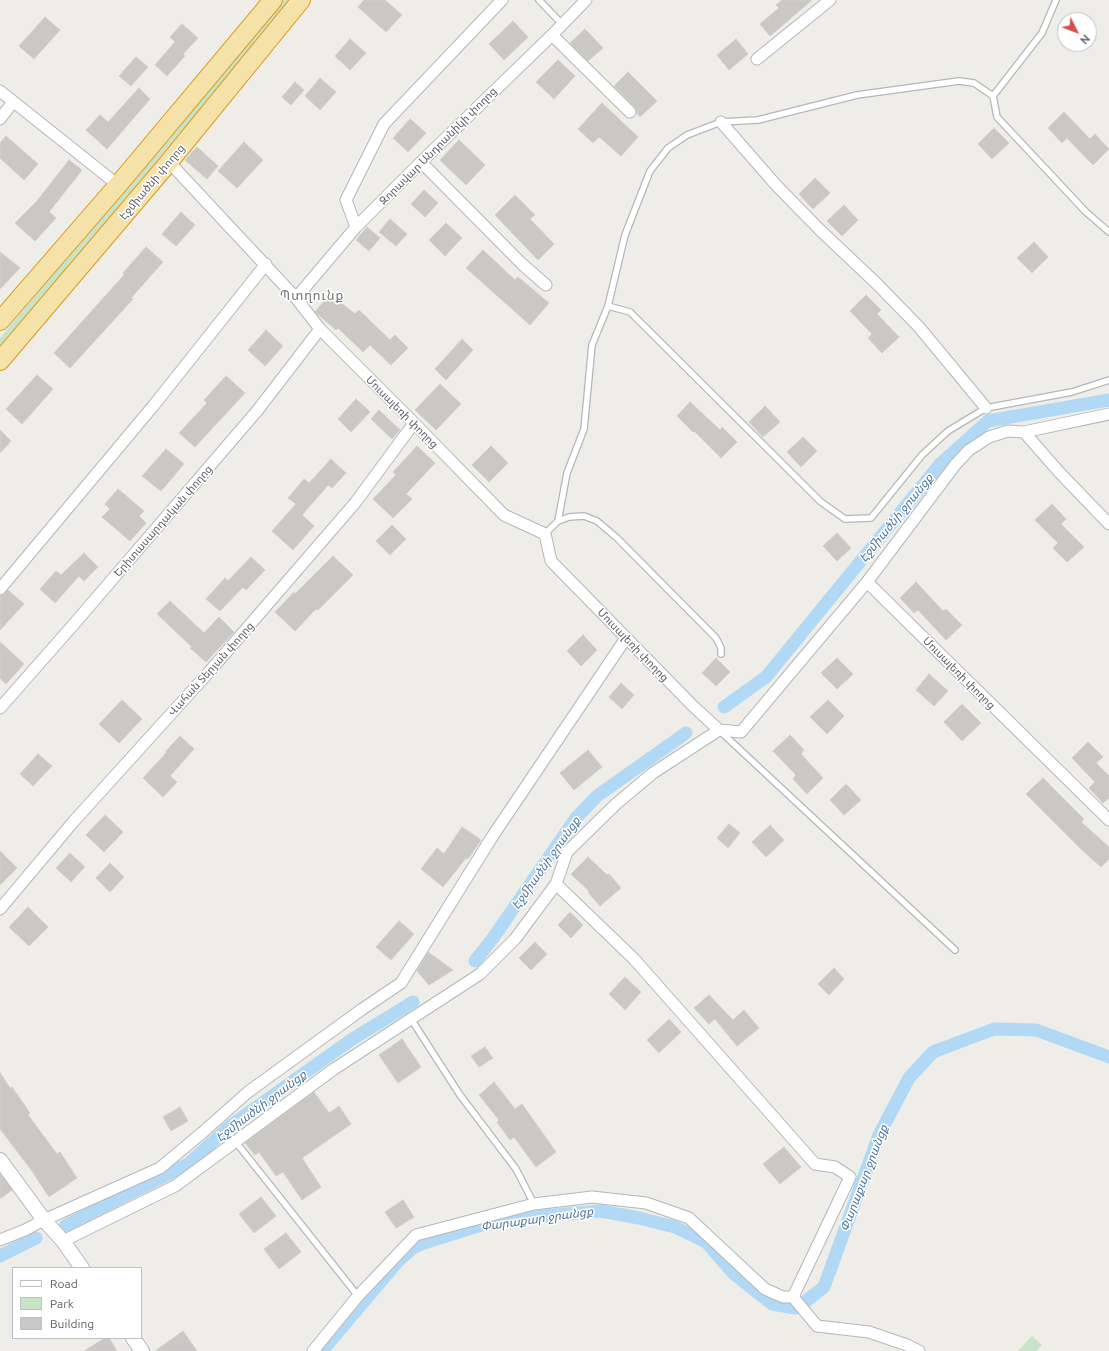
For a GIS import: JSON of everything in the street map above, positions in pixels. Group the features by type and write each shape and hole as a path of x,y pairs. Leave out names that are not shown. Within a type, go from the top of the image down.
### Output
{"highway":[{"path":"0,321 118,185 273,0"},
{"name":"Էջմիածնի փողոց","path":"0,361 168,162 301,0"}],"street":[{"path":"356,227 346,200 384,124 502,0"},
{"name":"Զորավար Անդրանիկի փողոց","path":"296,298 356,227 586,0"},
{"path":"757,59 830,0"},
{"path":"552,35 630,112"},
{"path":"0,92 118,185"},
{"path":"0,119 13,102"},
{"path":"721,122 782,191 919,327 986,408"},
{"name":"Մուսալեռի փողոց","path":"168,162 266,264 296,298 320,329 504,515 545,534 551,561 693,706 719,730"},
{"path":"421,162 522,264 546,284"},
{"path":"0,589 154,405 266,264"},
{"name":"Երիտասարդական փողոց","path":"0,708 257,411 320,329"},
{"path":"63,1241 175,1186 334,1069 480,974 515,939 556,884 567,852 616,804 653,773 719,730 741,732 867,582 955,465 969,450 989,437 1008,431 1024,432 1109,414"},
{"name":"Վահան Տերյան փողոց","path":"0,910 74,821 209,672 336,526 355,503 414,423"},
{"path":"1024,432 1059,472 1109,524"},
{"name":"Մուսալեռի փողոց","path":"867,582 1109,820"},
{"path":"0,1240 160,1168 248,1092 401,983 492,837 626,638"},
{"path":"556,884 634,959 816,1164 835,1167 850,1177 794,1297"},
{"path":"0,1160 44,1220 63,1241 81,1267"},
{"path":"313,1351 358,1296 416,1235 534,1204 592,1197 646,1203 690,1218 765,1289 783,1297 794,1297"},
{"path":"794,1297 817,1326 869,1332 907,1345 919,1351"},
{"path":"134,1339 142,1351"}],"lane":[{"path":"539,0 562,24"},
{"path":"993,96 1042,33 1056,0"},
{"path":"558,521 567,473 584,429 592,345 608,306 625,235 650,171 668,148 687,135 721,122 758,120 858,95 959,81 974,83 993,96 998,117 1086,212 1109,232"},
{"path":"608,306 630,312 820,502 845,519 871,518 922,455 948,431 986,408 1072,392 1109,380"},
{"path":"545,534 558,521 569,516 584,516 597,520 617,538 716,638 719,642 721,654"},
{"path":"719,730 955,950"},
{"path":"411,1019 460,1095 516,1169 534,1204"},
{"path":"235,1141 358,1296"}],"green space":[{"path":"281,0 291,0 0,348 0,338"},
{"path":"1032,1336 1042,1345 1036,1351 1018,1351"}],"building":[{"path":"364,0 385,0 402,15 386,32 358,7"},
{"path":"782,0 812,0 770,36 760,24 779,8 776,5"},
{"path":"45,17 60,30 34,59 19,46"},
{"path":"513,21 528,37 504,60 489,44"},
{"path":"182,24 198,38 183,54 185,56 167,76 155,65 175,42 170,37"},
{"path":"585,29 603,48 588,61 570,43"},
{"path":"350,39 366,53 350,70 335,56"},
{"path":"736,39 748,54 729,70 717,55"},
{"path":"136,57 148,67 131,86 119,76"},
{"path":"558,60 575,76 554,99 536,82"},
{"path":"628,72 657,101 640,117 635,107 614,86"},
{"path":"320,78 336,92 320,110 305,96"},
{"path":"295,82 304,90 291,105 282,97"},
{"path":"139,88 150,99 107,149 86,130 100,115 108,122"},
{"path":"602,103 638,137 621,156 599,137 593,143 578,129"},
{"path":"1064,112 1090,139 1095,134 1109,149 1093,165 1067,138 1062,143 1048,128"},
{"path":"410,119 426,133 408,152 393,138"},
{"path":"994,128 1009,143 992,159 978,144"},
{"path":"6,136 38,164 24,180 0,158 0,143"},
{"path":"459,140 485,165 466,185 440,160"},
{"path":"244,142 263,160 237,188 218,171"},
{"path":"197,147 218,166 207,179 185,160"},
{"path":"69,160 82,170 49,212 56,218 35,241 15,223 37,201"},
{"path":"815,178 830,193 813,209 799,194"},
{"path":"424,190 438,203 425,217 411,204"},
{"path":"515,195 535,215 530,219 554,244 538,260 495,215"},
{"path":"844,205 858,220 842,236 827,221"},
{"path":"181,212 195,225 176,246 162,234"},
{"path":"390,219 407,234 396,246 379,232"},
{"path":"446,223 462,238 445,256 429,240"},
{"path":"367,227 380,238 369,251 356,240"},
{"path":"1034,242 1048,257 1032,273 1017,258"},
{"path":"146,247 163,262 131,298 133,299 70,368 54,353 124,275 123,273"},
{"path":"483,250 515,280 518,277 549,303 530,325 466,268"},
{"path":"0,252 20,268 0,289"},
{"path":"330,294 355,314 359,310 390,340 395,335 408,348 391,365 370,345 363,352 338,328 336,330 315,312"},
{"path":"866,295 881,310 877,314 899,337 882,353 868,338 872,334 850,311"},
{"path":"266,330 283,346 265,366 248,350"},
{"path":"462,339 473,350 446,380 435,369"},
{"path":"37,375 53,389 22,424 6,409"},
{"path":"226,376 245,393 195,447 179,433 207,403 204,400"},
{"path":"440,384 461,404 436,430 415,410"},
{"path":"356,399 370,412 351,432 338,419"},
{"path":"690,402 720,430 722,427 737,442 721,458 677,416"},
{"path":"765,406 780,422 763,437 749,422"},
{"path":"379,410 400,430 392,439 371,419"},
{"path":"0,430 11,441 0,453"},
{"path":"803,437 817,451 801,467 787,452"},
{"path":"417,446 435,463 406,494 412,499 393,518 373,499 396,475 393,472"},
{"path":"491,446 508,463 489,482 472,465"},
{"path":"166,449 184,464 161,491 142,476"},
{"path":"331,459 346,473 332,488 328,485 302,515 314,526 293,550 272,531 296,504 288,498 304,479 309,483"},
{"path":"118,489 144,511 139,516 146,523 130,541 102,517 110,509 105,504"},
{"path":"1052,504 1066,519 1061,524 1084,547 1067,562 1053,548 1058,543 1035,520"},
{"path":"392,525 406,539 390,555 376,541"},
{"path":"837,533 851,548 837,561 823,546"},
{"path":"84,553 98,567 84,581 79,576 55,603 40,589 56,571 61,575"},
{"path":"333,556 353,575 318,610 316,609 295,631 275,612"},
{"path":"251,557 265,570 246,590 243,587 220,611 206,599 225,578 228,581"},
{"path":"916,582 943,611 946,609 962,625 946,640 918,610 914,613 900,598"},
{"path":"8,590 24,604 0,630 0,596 5,594"},
{"path":"170,601 204,633 219,617 234,632 206,662 157,614"},
{"path":"583,635 597,650 581,666 567,651"},
{"path":"0,642 24,664 6,684 0,678"},
{"path":"716,658 730,672 716,686 702,673"},
{"path":"837,658 853,674 837,689 821,673"},
{"path":"929,674 948,691 934,706 916,690"},
{"path":"621,683 634,695 622,709 609,697"},
{"path":"122,700 142,719 119,743 99,724"},
{"path":"828,700 844,716 827,734 810,717"},
{"path":"962,704 981,723 962,741 944,722"},
{"path":"790,735 804,750 801,754 823,778 807,794 793,779 796,775 773,751"},
{"path":"180,736 194,749 170,776 177,782 163,797 143,778"},
{"path":"1088,742 1103,757 1096,763 1109,776 1109,798 1103,803 1089,788 1095,782 1072,758"},
{"path":"588,750 602,767 574,790 560,773"},
{"path":"38,754 52,766 33,786 20,774"},
{"path":"1043,778 1084,819 1081,822 1109,847 1109,859 1101,867 1026,794"},
{"path":"846,784 861,800 844,815 830,800"},
{"path":"105,815 123,832 104,852 86,835"},
{"path":"729,824 740,833 728,848 717,838"},
{"path":"770,825 784,840 766,857 752,842"},
{"path":"462,827 481,840 468,859 466,858 443,887 421,869 437,848 444,854"},
{"path":"0,851 17,868 0,885"},
{"path":"70,853 85,867 71,882 56,868"},
{"path":"588,857 607,875 609,874 621,888 600,906 588,892 589,891 571,874"},
{"path":"110,863 124,877 110,892 96,878"},
{"path":"28,907 48,927 29,946 9,927"},
{"path":"570,912 583,925 571,938 558,925"},
{"path":"399,921 414,934 391,960 376,947"},
{"path":"535,942 547,954 531,970 519,958"},
{"path":"428,952 453,970 429,985 417,971"},
{"path":"834,968 844,979 829,995 818,984"},
{"path":"625,977 641,992 625,1010 609,994"},
{"path":"709,995 733,1020 744,1010 759,1028 737,1046 715,1019 709,1024 694,1008"},
{"path":"669,1019 681,1032 659,1053 647,1040"},
{"path":"402,1039 421,1067 398,1083 379,1055"},
{"path":"485,1047 493,1058 479,1067 471,1056"},
{"path":"0,1073 30,1113 28,1115 57,1154 60,1152 77,1178 49,1197 32,1171 0,1129"},
{"path":"494,1082 515,1109 522,1104 556,1152 536,1167 514,1137 510,1140 497,1122 499,1120 479,1095"},
{"path":"314,1092 329,1113 339,1106 351,1124 302,1158 321,1187 302,1200 283,1172 276,1176 259,1152 255,1155 245,1143"},
{"path":"180,1107 188,1121 171,1131 163,1117"},
{"path":"784,1147 801,1167 780,1184 763,1164"},
{"path":"0,1174 12,1190 0,1199"},
{"path":"261,1197 276,1216 254,1233 239,1214"},
{"path":"403,1200 414,1217 396,1228 385,1212"},
{"path":"286,1233 301,1252 279,1269 264,1249"},
{"path":"183,1331 197,1351 155,1351"},
{"path":"103,1339 110,1339 117,1351 84,1351"}],"waterway":[{"name":"Էջմիածնի ջրանցք","path":"724,707 766,677 940,464 988,421 1109,400"},
{"name":"Էջմիածնի ջրանցք","path":"475,961 493,938 576,818 597,796 686,733"},
{"name":"Էջմիածնի ջրանցք","path":"65,1226 188,1164 230,1126 351,1040 413,1002"},
{"name":"Փարաքար ջրանցք","path":"806,1301 824,1287 879,1135 909,1078 933,1052 994,1029 1036,1030 1109,1057"},
{"name":"Փարաքար ջրանցք","path":"322,1351 399,1260 414,1247 488,1223 553,1215 601,1211 675,1227 706,1242 734,1274 772,1304 795,1308"},
{"name":"Էջմիածնի ջրանցք","path":"0,1256 36,1238"}],"district":[{"name":"Պտղունք","path":"312,296"}]}
